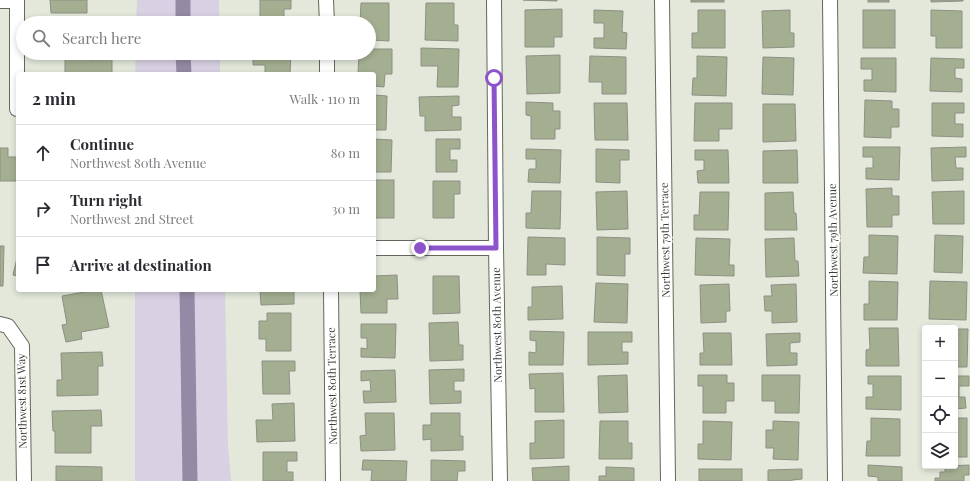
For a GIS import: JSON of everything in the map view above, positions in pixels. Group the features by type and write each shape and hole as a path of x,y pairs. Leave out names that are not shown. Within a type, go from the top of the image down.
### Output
{"street":[{"path":"0,1 17,0 17,16"},
{"path":"326,0 327,16"},
{"name":"Northwest 80th Avenue","path":"494,0 500,481"},
{"name":"Northwest 79th Terrace","path":"662,0 668,481"},
{"name":"Northwest 79th Avenue","path":"830,0 835,481"},
{"path":"17,60 17,72"},
{"path":"327,60 328,72"},
{"path":"376,248 496,248"},
{"name":"Northwest 80th Terrace","path":"331,292 333,481"},
{"name":"Northwest 81st Way","path":"4,325 22,346 24,481"}],"shaded area":[{"path":"137,0 219,0 219,16 136,16"},
{"path":"136,60 220,60 220,72 135,72"},
{"path":"135,292 225,292 228,446 231,481 135,481"}],"building":[{"path":"50,0 87,0 87,13 51,13"},
{"path":"260,0 291,0 291,9 284,9 284,16 260,16"},
{"path":"523,0 557,0 557,1"},
{"path":"691,0 724,0 724,2 691,2"},
{"path":"868,0 889,0 889,2 868,2"},
{"path":"931,0 963,0 963,1 931,2"},
{"path":"361,3 389,3 389,41 376,40 376,16 360,16"},
{"path":"426,3 454,3 454,25 458,25 458,41 425,40"},
{"path":"562,9 562,37 554,37 554,47 525,47 525,10"},
{"path":"594,10 623,11 622,32 627,33 626,49 594,48 594,38 604,38 604,23 594,23"},
{"path":"698,10 725,10 725,48 692,48 692,33 698,33"},
{"path":"790,10 790,33 794,33 794,47 763,48 762,11"},
{"path":"863,10 895,10 895,48 863,48"},
{"path":"931,10 962,11 962,48 936,48 936,36 931,36"},
{"path":"421,48 459,49 458,87 437,87 438,66 421,66"},
{"path":"376,49 392,49 392,74 385,74 384,87 376,86 376,72 358,72 359,60 376,60"},
{"path":"560,55 560,93 527,94 526,56"},
{"path":"590,56 626,57 626,94 602,94 602,82 589,82"},
{"path":"697,56 727,57 726,96 692,95 693,78 697,78"},
{"path":"763,57 794,58 793,95 762,94"},
{"path":"861,58 896,58 896,92 864,91 864,80 872,80 872,69 861,69"},
{"path":"931,58 964,59 964,68 955,68 955,78 962,79 962,92 930,91"},
{"path":"65,60 112,60 112,72 65,72"},
{"path":"253,60 291,60 290,72 265,72 265,65 253,65"},
{"path":"376,95 387,96 386,130 376,130"},
{"path":"459,96 459,105 452,106 452,117 461,117 461,130 425,131 425,116 420,116 419,97"},
{"path":"865,100 892,101 892,109 899,109 899,127 891,127 891,138 864,137"},
{"path":"526,102 553,103 553,111 560,111 560,129 555,129 555,139 531,139 531,116 526,115"},
{"path":"594,103 627,103 628,140 595,140"},
{"path":"695,103 732,103 732,129 719,129 719,141 694,141"},
{"path":"932,103 964,103 964,113 955,113 955,124 963,124 963,137 932,136"},
{"path":"763,104 795,104 796,141 763,142"},
{"path":"376,139 392,140 391,172 376,172"},
{"path":"436,139 460,139 460,149 450,149 450,160 457,160 457,172 436,172"},
{"path":"863,147 900,147 899,180 866,179 866,168 873,168 873,157 863,157"},
{"path":"966,147 966,157 955,157 956,168 963,168 963,180 932,181 931,148"},
{"path":"0,148 8,148 8,157 16,157 16,181 0,181"},
{"path":"526,149 561,150 560,183 528,182 529,169 536,169 536,159 526,159"},
{"path":"596,149 629,150 629,160 620,160 620,183 596,182"},
{"path":"695,150 728,150 729,183 698,183 697,171 704,170 704,160 695,160"},
{"path":"797,150 798,183 763,183 763,151"},
{"path":"376,180 394,180 394,218 376,218"},
{"path":"433,181 460,181 460,194 454,194 454,218 433,218"},
{"path":"892,188 892,196 899,196 899,215 892,215 892,227 867,227 866,189"},
{"path":"532,191 561,191 560,229 526,228 526,213 531,213"},
{"path":"627,191 628,229 597,230 596,192"},
{"path":"964,191 964,224 933,224 932,192"},
{"path":"700,192 729,192 728,230 694,230 694,215 699,215"},
{"path":"793,192 794,213 796,213 797,230 765,230 765,193"},
{"path":"869,235 898,236 897,274 863,273 864,257 869,257"},
{"path":"935,235 963,236 962,273 934,272"},
{"path":"528,237 565,238 565,265 546,264 546,275 527,275"},
{"path":"597,237 630,238 630,254 625,254 625,276 597,275"},
{"path":"696,238 730,239 729,265 734,265 734,276 695,275"},
{"path":"794,238 795,261 798,261 799,276 766,277 765,239"},
{"path":"0,246 4,246 3,286 0,286"},
{"path":"16,262 16,276 13,275"},
{"path":"397,275 398,299 387,299 387,313 361,313 360,292 376,292 376,276"},
{"path":"433,276 459,276 460,313 433,314"},
{"path":"869,281 898,282 897,320 864,320 864,304 869,304"},
{"path":"930,281 967,282 966,320 929,319"},
{"path":"596,283 628,284 627,323 594,322"},
{"path":"729,284 730,311 726,311 726,322 701,323 700,285"},
{"path":"796,284 797,322 772,323 772,311 765,311 764,296 772,296 771,285"},
{"path":"562,286 563,319 528,320 528,307 532,307 532,287"},
{"path":"84,292 101,292 109,327 81,332 82,339 66,342 62,325 67,324 62,296"},
{"path":"260,292 294,292 294,304 261,305"},
{"path":"267,313 291,313 291,351 266,351 266,339 259,339 259,321 267,321"},
{"path":"458,322 459,345 463,345 463,360 430,361 429,323"},
{"path":"361,324 396,324 395,358 361,357 361,348 367,349 367,338 361,338"},
{"path":"869,328 898,328 899,366 866,366 866,350 870,349"},
{"path":"958,329 968,329 967,367 958,367"},
{"path":"530,331 564,332 563,365 529,365 529,352 536,353 536,341 530,340"},
{"path":"588,332 632,332 632,342 622,342 622,352 628,352 628,364 588,365"},
{"path":"703,333 731,333 732,365 700,365 700,353 704,353"},
{"path":"800,333 800,342 790,343 790,353 797,353 797,365 767,366 766,334"},
{"path":"102,352 103,366 98,366 98,395 57,396 57,380 62,380 61,353"},
{"path":"262,361 295,361 295,371 289,371 290,394 263,394"},
{"path":"464,369 464,381 454,381 454,391 461,391 461,403 430,404 429,370"},
{"path":"395,370 396,402 364,403 363,391 371,391 370,380 361,381 361,371"},
{"path":"563,373 564,412 535,412 535,388 530,389 529,374"},
{"path":"627,375 628,412 599,413 598,376"},
{"path":"698,375 727,375 727,383 734,383 734,401 726,401 726,413 703,413 703,386 698,386"},
{"path":"762,375 800,375 799,413 775,413 775,401 762,401"},
{"path":"868,376 901,376 901,410 866,409 866,397 873,397 873,384 868,384"},
{"path":"958,376 969,376 969,386 959,386 959,397 965,397 966,408 958,409"},
{"path":"294,403 295,441 257,442 256,420 273,420 272,404"},
{"path":"101,410 102,426 91,426 91,453 55,453 55,431 53,431 52,411"},
{"path":"365,413 394,413 395,450 361,451 360,436 366,435"},
{"path":"431,413 460,413 460,436 463,436 463,450 431,451 431,439 423,440 423,425 431,425"},
{"path":"871,418 900,419 900,456 866,456 867,441 871,441"},
{"path":"958,418 967,418 967,457 958,457"},
{"path":"564,420 564,458 530,459 530,443 535,443 535,421"},
{"path":"600,421 628,421 628,443 632,443 632,459 599,459"},
{"path":"703,421 732,422 731,460 698,459 698,444 703,444"},
{"path":"773,421 799,422 798,460 773,459 774,448 766,448 766,430 773,430"},
{"path":"263,452 297,452 297,461 287,461 287,472 293,472 293,481 263,481"},
{"path":"363,460 407,461 406,481 371,481 372,470 362,470"},
{"path":"431,460 465,461 465,471 458,471 457,481 431,481"},
{"path":"868,465 902,467 902,481 878,481 878,477 868,476"},
{"path":"958,465 969,465 969,475 964,475 964,481 935,481 935,478 940,478 940,472 945,472 945,469 958,469"},
{"path":"56,466 102,467 102,481 56,481"},
{"path":"569,466 569,481 533,481 532,468"},
{"path":"606,467 634,468 634,481 599,481 599,476 606,476"},
{"path":"699,469 742,469 742,481 699,481"},
{"path":"802,469 802,479 792,481 768,481 768,470"}],"waterway":[{"path":"183,0 183,16"},
{"path":"183,60 184,72"},
{"path":"187,292 190,481"}],"route":[{"path":"420,248 496,248 494,78"}]}
